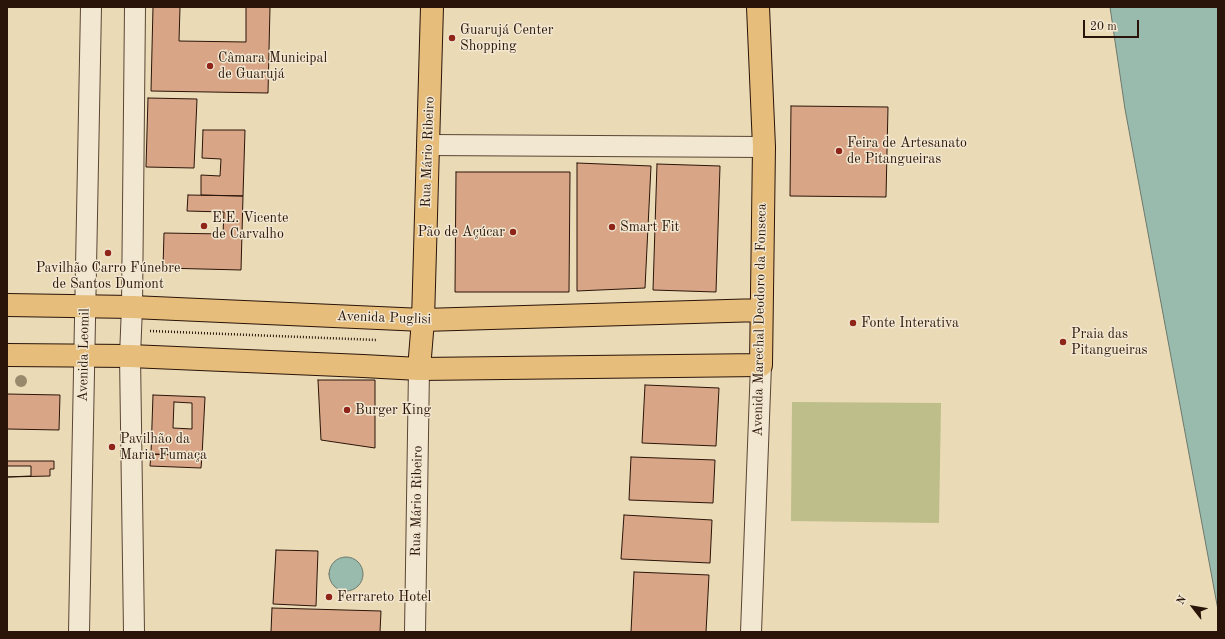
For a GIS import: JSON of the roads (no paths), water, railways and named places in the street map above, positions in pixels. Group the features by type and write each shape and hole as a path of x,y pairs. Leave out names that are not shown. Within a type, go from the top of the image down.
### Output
{"main road":[{"name":"Rua Mário Ribeiro","path":"419,369 423,320 432,7"},
{"name":"Avenida Marechal Deodoro da Fonseca","path":"758,7 764,147 761,365"},
{"name":"Avenida Puglisi","path":"7,305 132,307 423,320 761,310"},
{"path":"7,355 130,356 419,369 761,365"}],"street":[{"name":"Avenida Leomil","path":"79,632 91,7"},
{"path":"134,632 130,356 132,307 135,7"},
{"path":"428,145 764,147"},
{"name":"Avenida Marechal Deodoro da Fonseca","path":"751,632 761,365"},
{"name":"Rua Mário Ribeiro","path":"415,632 419,369"}],"place":[{"name":"Guarujá Center Shopping","path":"452,38"},
{"name":"Câmara Municipal de Guarujá","path":"210,66"},
{"name":"Feira de Artesanato de Pitangueiras","path":"839,151"},
{"name":"E.E. Vicente de Carvalho","path":"204,226"},
{"name":"Smart Fit","path":"612,227"},
{"name":"Pão de Açúcar","path":"513,232"},
{"name":"Pavilhão Carro Fúnebre de Santos Dumont","path":"108,253"},
{"name":"Fonte Interativa","path":"853,323"},
{"name":"Praia das Pitangueiras","path":"1063,342"},
{"name":"Burger King","path":"347,410"},
{"name":"Pavilhão da Maria Fumaça","path":"112,447"},
{"name":"Ferrareto Hotel","path":"329,597"}]}
